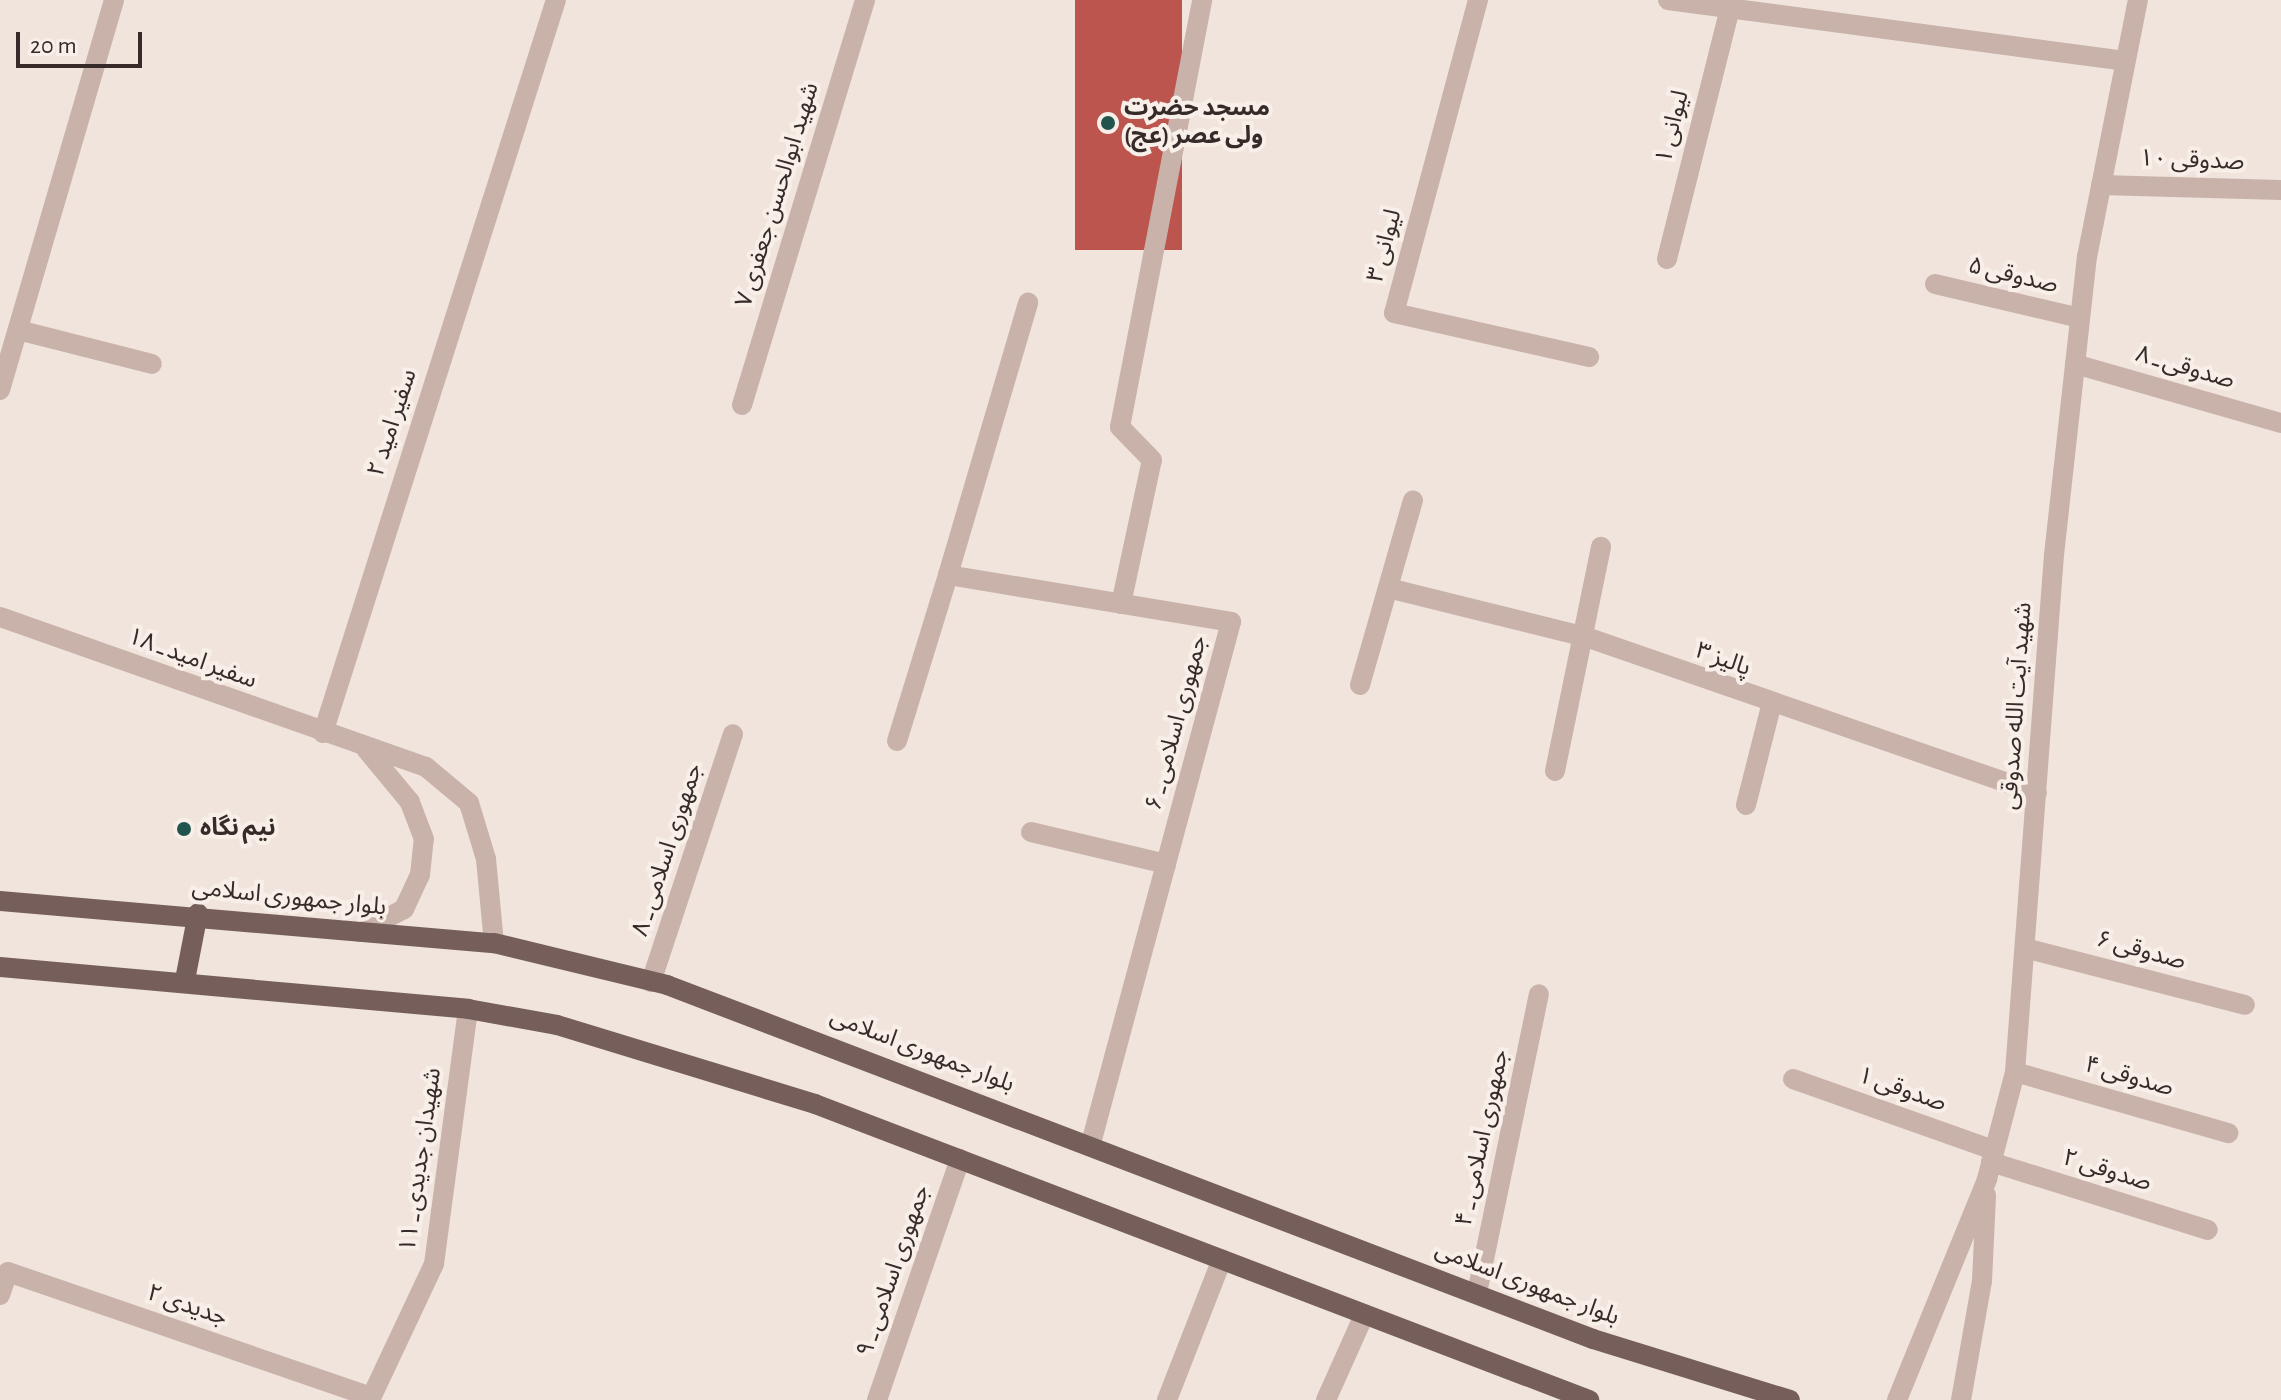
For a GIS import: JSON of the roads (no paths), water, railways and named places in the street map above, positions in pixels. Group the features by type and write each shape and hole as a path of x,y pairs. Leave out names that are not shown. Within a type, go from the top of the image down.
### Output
{"main road":[{"name":"بلوار جمهوری اسلامی","path":"0,901 198,913 360,932 494,943 651,982 1091,1143 1593,1339 1790,1400"},
{"path":"185,980 198,913"},
{"path":"0,967 185,980 468,1009 557,1025 682,1062 960,1159 1364,1315 1557,1395 1589,1400"}],"street":[{"path":"1,381 114,0"},
{"name":"سفیر امید ۲","path":"323,733 556,0"},
{"name":"شهید ابوالحسن جعفری ۷","path":"742,405 865,0"},
{"path":"1121,604 1152,460 1120,427 1202,0"},
{"name":"لیوانی ۳","path":"1478,0 1394,313 1589,357"},
{"path":"1668,0 2123,61"},
{"name":"شهید آیت الله صدوقی","path":"1897,1400 1991,1164 2015,1072 2080,318 2123,61 2138,0"},
{"name":"لیوانی ۱","path":"1667,259 1730,8"},
{"name":"صدوقی ۱۰","path":"2101,185 2281,190"},
{"name":"صدوقی ۵","path":"1935,284 2080,318"},
{"path":"897,741 1028,303"},
{"path":"18,330 152,364"},
{"name":"صدوقی ـ ۸","path":"2075,364 2281,423"},
{"path":"1360,685 1413,500"},
{"path":"1555,771 1586,637 1601,547"},
{"name":"جمهوری اسلامی ـ ۶","path":"948,575 1231,622 1091,1143"},
{"name":"پالیز ۳","path":"1388,588 1586,637 1771,706 2037,793"},
{"name":"سفیر امید ـ ۱۸","path":"0,617 366,749 426,767 469,803 486,859 494,943"},
{"path":"1746,805 1771,706"},
{"name":"جمهوری اسلامی ـ ۸","path":"651,982 733,734"},
{"path":"360,932 404,909 420,875 424,839 410,802 366,749"},
{"path":"1031,832 1166,864"},
{"name":"صدوقی ۶","path":"2025,948 2245,1005"},
{"name":"جمهوری اسلامی ـ ۴","path":"1477,1293 1539,994"},
{"name":"شهیدان جدیدی ـ ۱۱","path":"370,1398 434,1264 468,1009"},
{"name":"صدوقی ۴","path":"2015,1072 2228,1133"},
{"name":"صدوقی ۱","path":"1793,1079 1991,1164"},
{"name":"جمهوری اسلامی ـ ۹","path":"877,1400 960,1159"},
{"path":"1961,1400 1982,1281 1991,1164"},
{"name":"صدوقی ۲","path":"1991,1164 2208,1230"},
{"path":"1167,1400 1222,1259"},
{"name":"جدیدی ۲","path":"0,1295 8,1272 370,1398"},
{"path":"1326,1400 1364,1315"}],"place":[{"name":"مسجد حضرت ولی عصر (عج)","path":"1108,123"},
{"name":"نیم نگاه","path":"184,829"}]}
